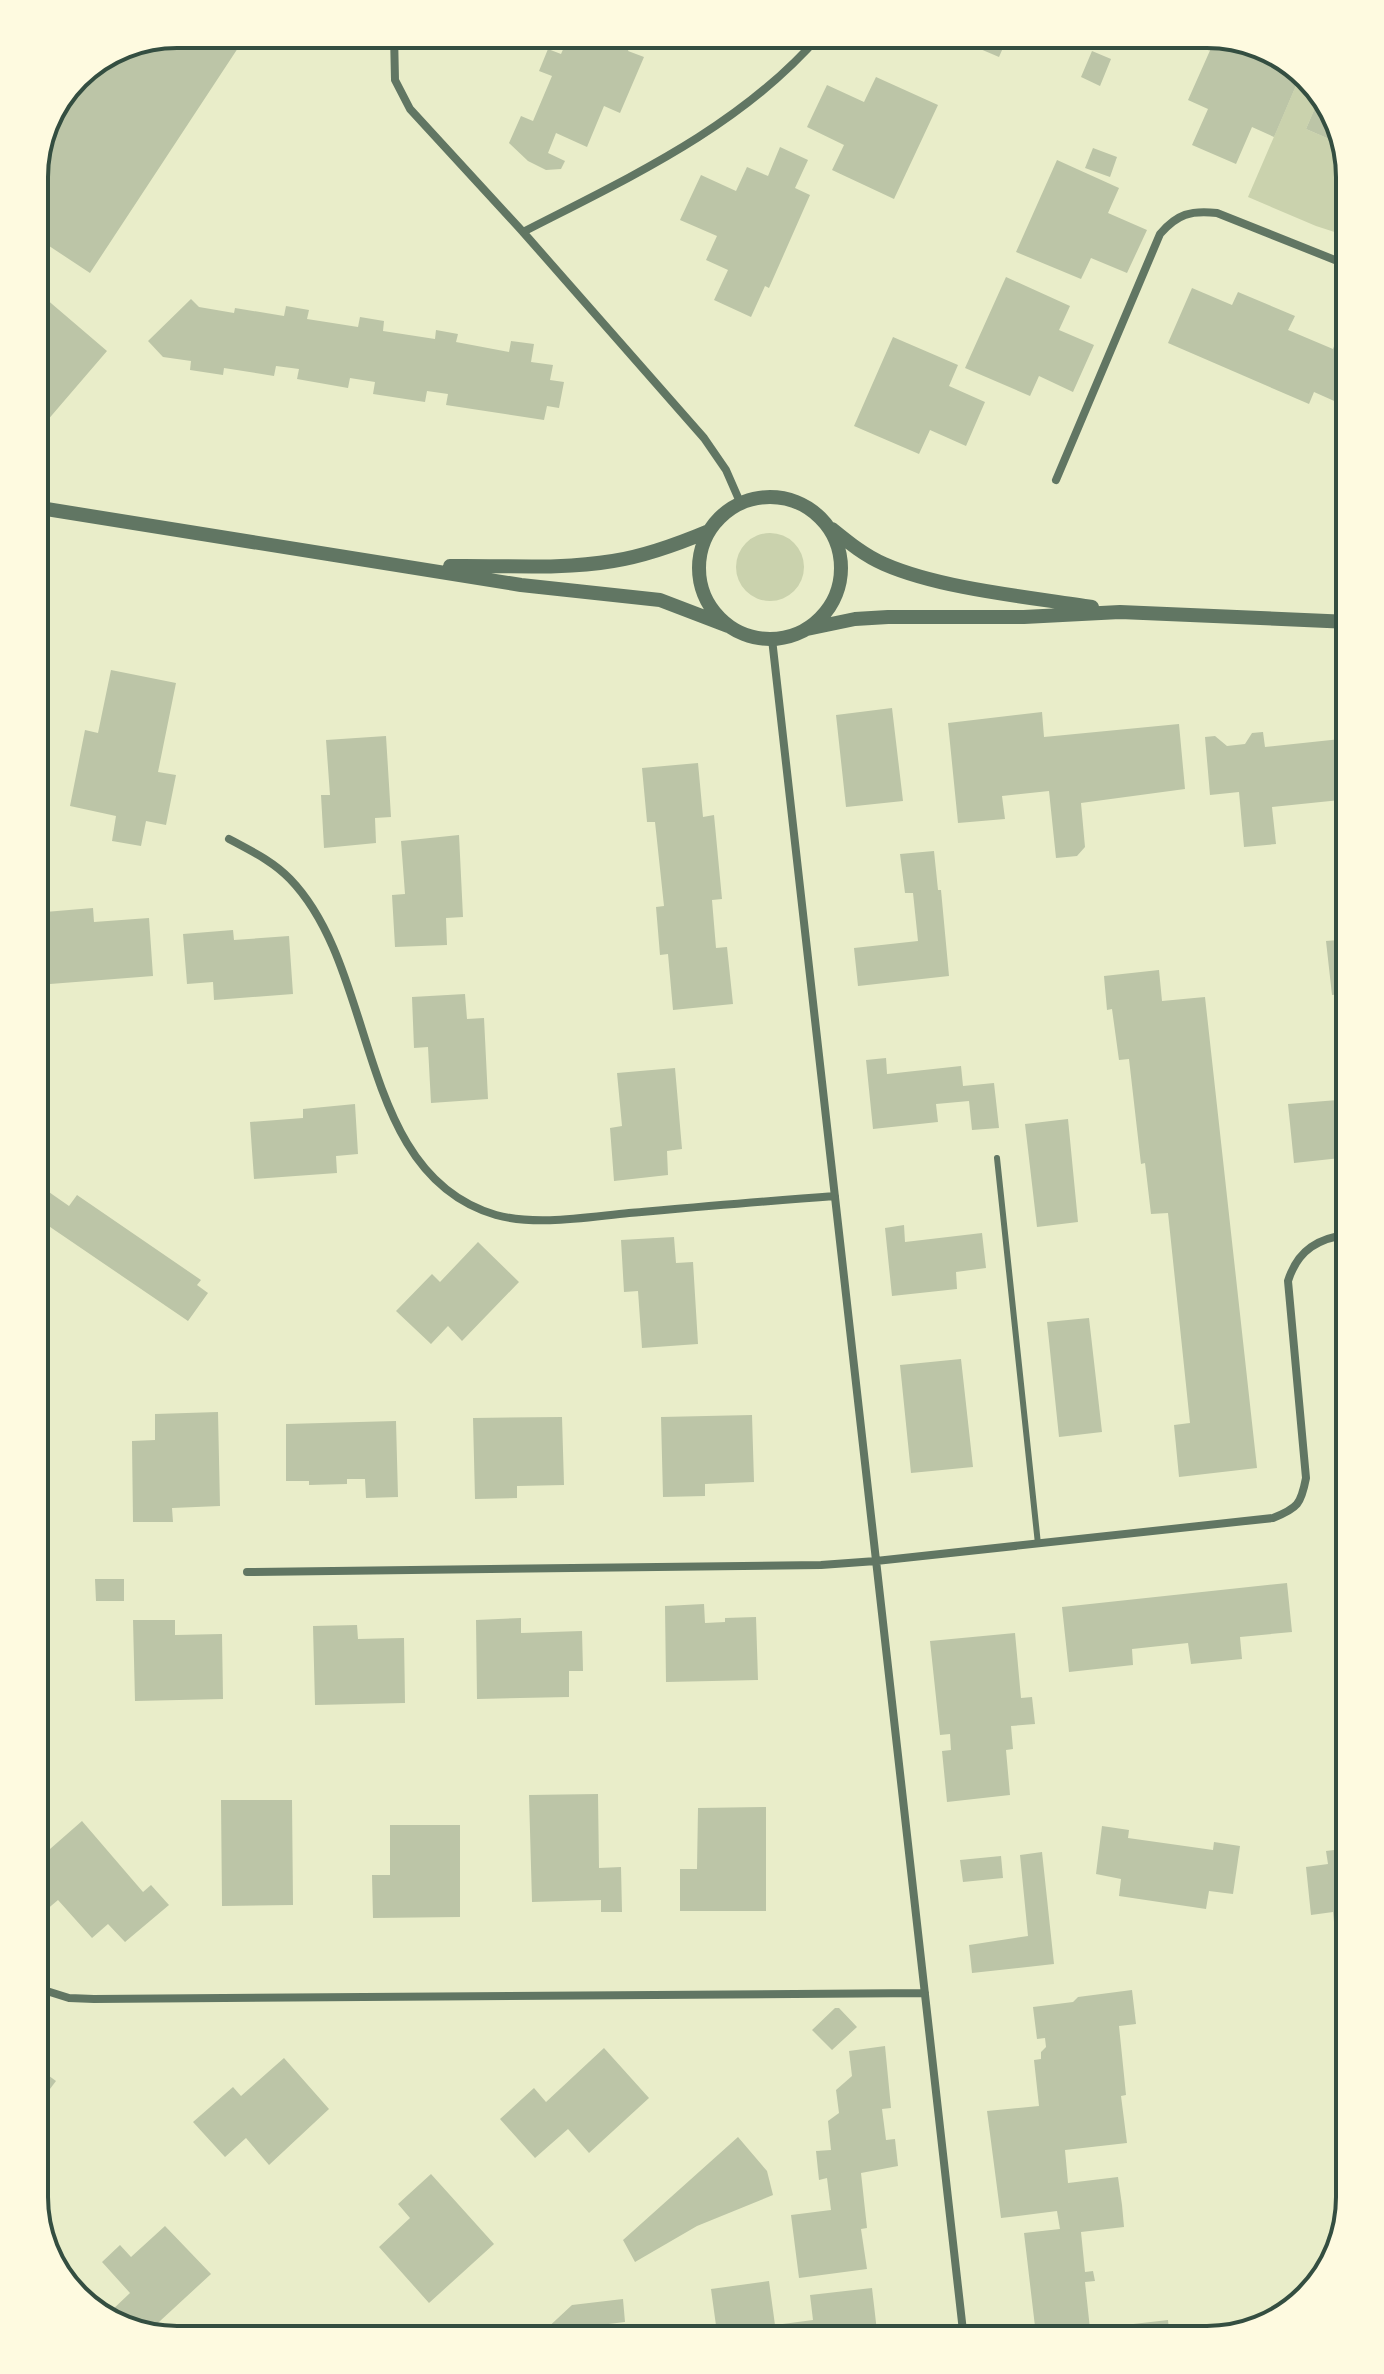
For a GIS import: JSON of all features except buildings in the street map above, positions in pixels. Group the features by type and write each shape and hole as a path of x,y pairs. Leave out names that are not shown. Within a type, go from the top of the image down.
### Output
{"street":[{"path":"394,48 395,80 404,100 704,438 726,470 740,502"},
{"path":"523,232 644,170 718,125 786,73 808,48"},
{"path":"1056,480 1160,234 1171,221 1184,213 1217,213 1336,260"},
{"path":"728,626 712,611 700,582 700,550 722,514 740,502 761,497 783,497 812,510 865,554 906,572 1120,612"},
{"path":"48,509 521,585 660,600 753,638 790,637 807,629 855,619 888,617 1024,617 1120,612 1336,621"},
{"path":"807,629 830,606 841,577 840,555 828,526"},
{"path":"418,567 578,566 649,553 709,531"},
{"path":"772,639 962,2326"},
{"path":"229,839 268,860 291,880 309,904 341,966 395,1119 413,1153 430,1176 454,1196 498,1215 526,1219 575,1218 835,1196"},
{"path":"247,1572 821,1565 1273,1518 1292,1511 1302,1498 1306,1478 1288,1281 1293,1266 1314,1243 1336,1236"},
{"path":"48,1991 69,1998 94,1999 925,1993"}],"lane":[{"path":"997,1158 1038,1544"}],"green space":[{"path":"1296,84 1315,107 1306,129 1330,140 1334,152 1336,232 1248,197"},
{"path":"770,533 794,543 804,567 794,591 770,601 746,591 736,567 746,543"}]}
